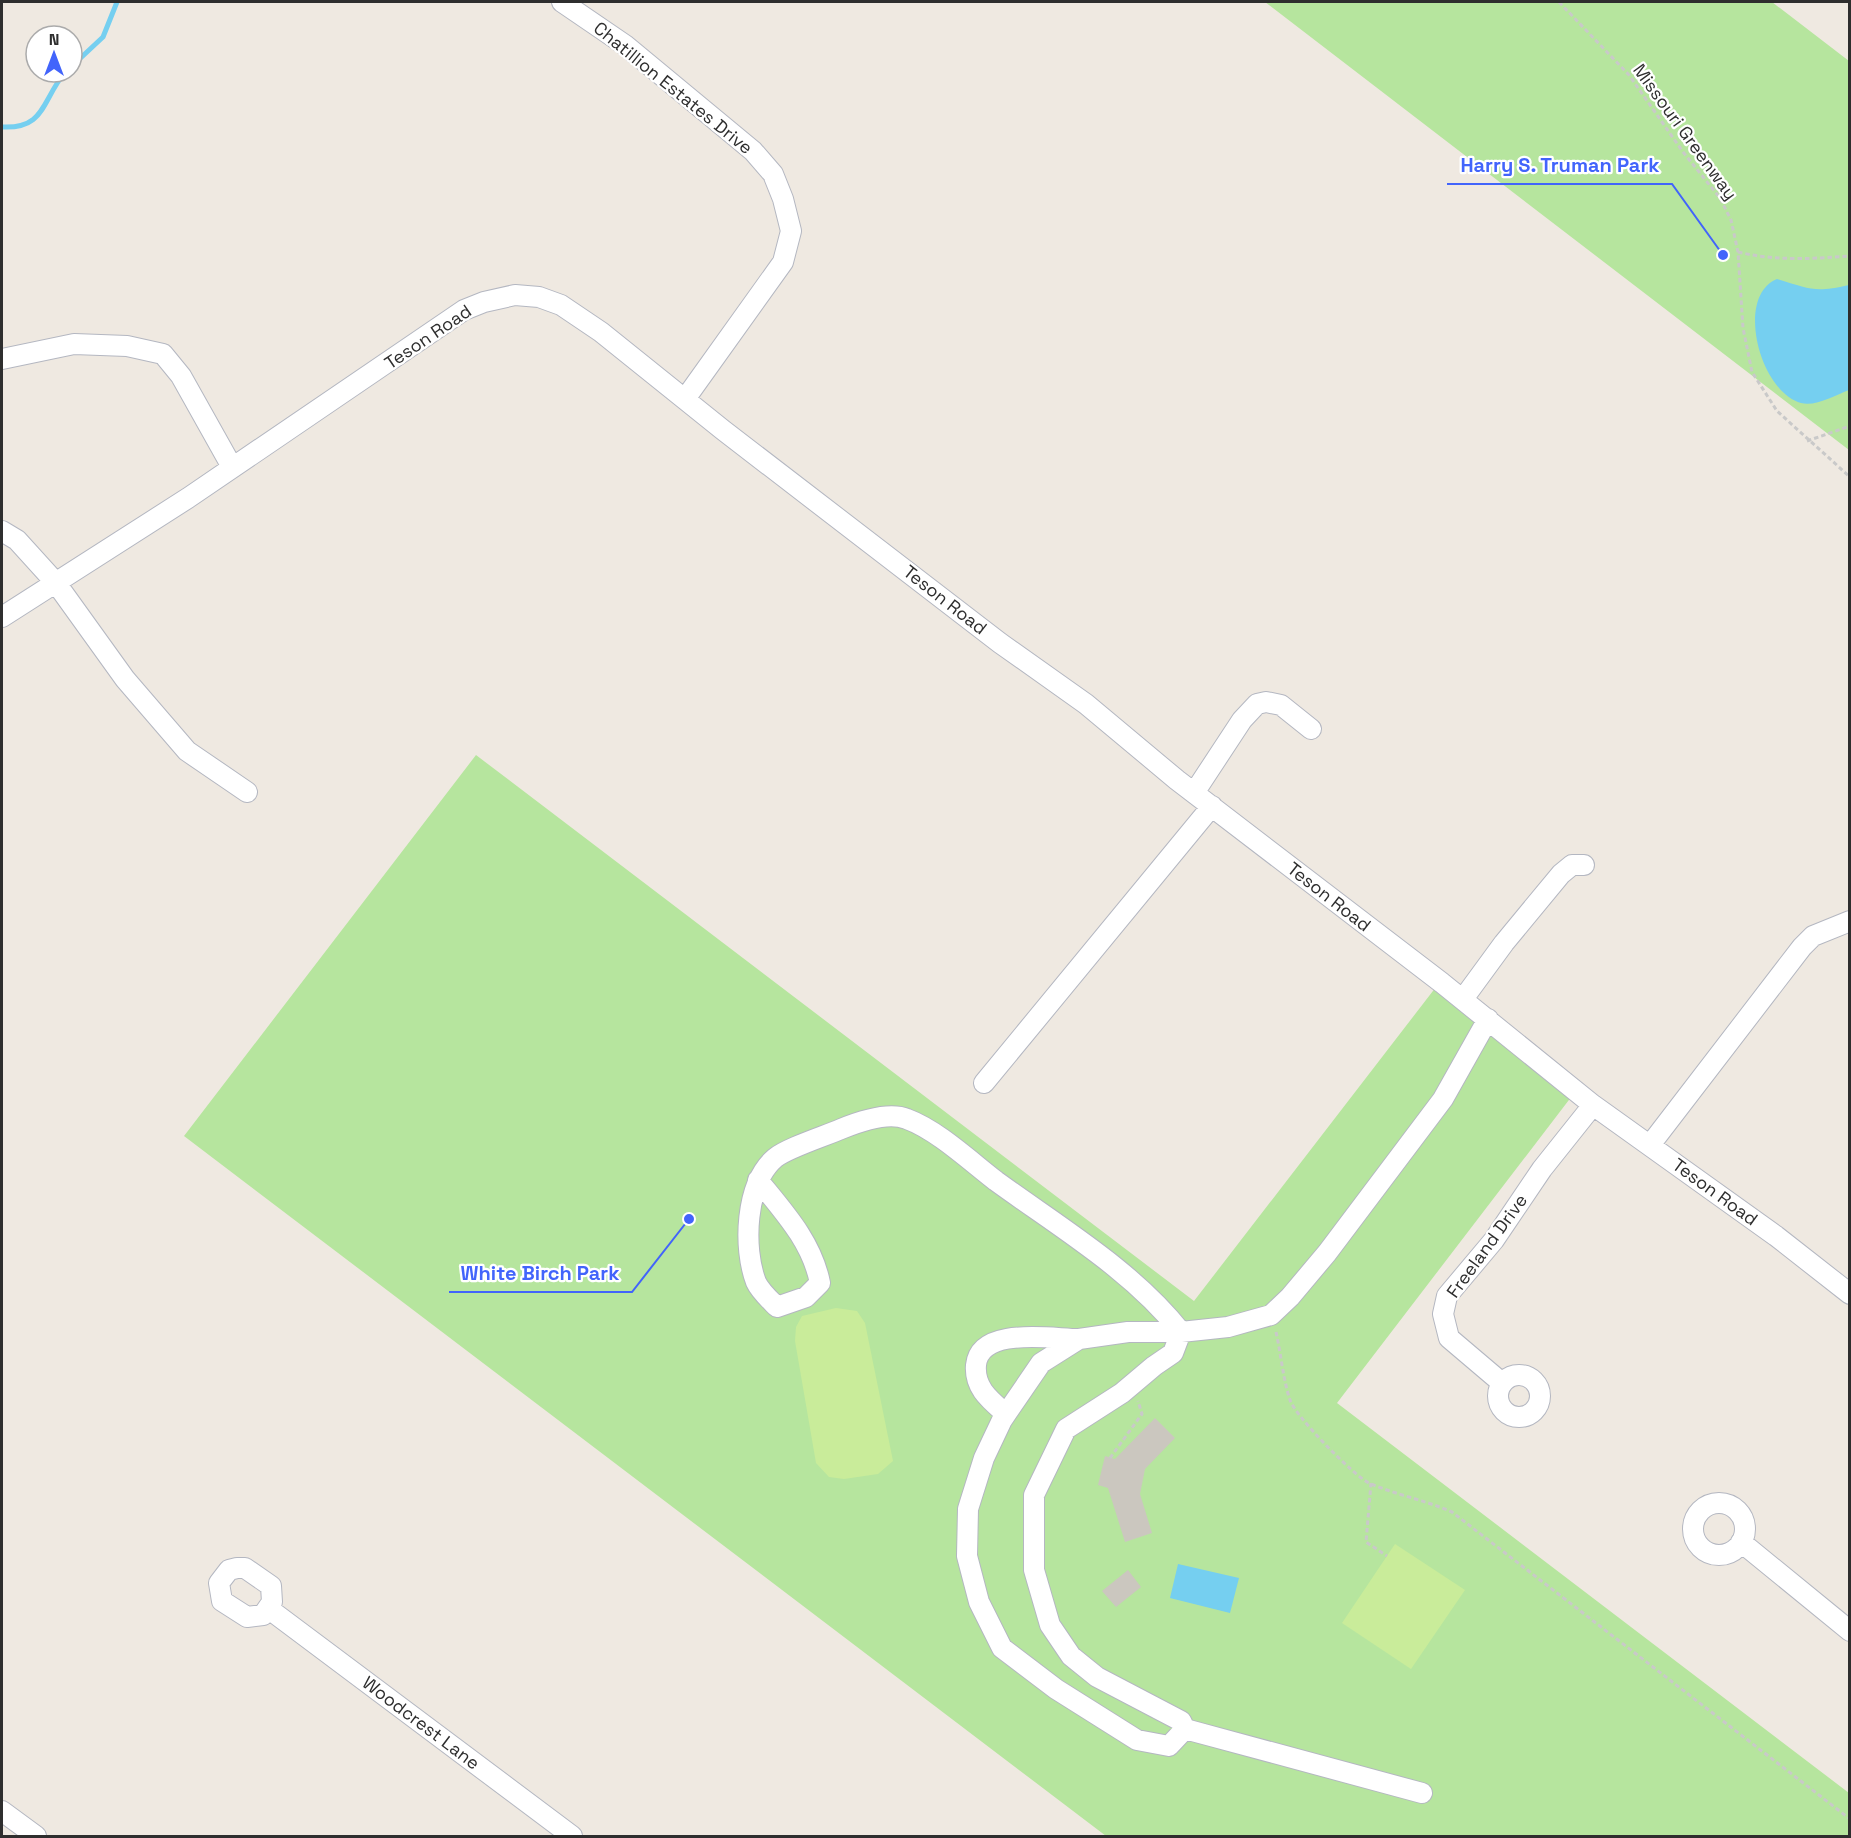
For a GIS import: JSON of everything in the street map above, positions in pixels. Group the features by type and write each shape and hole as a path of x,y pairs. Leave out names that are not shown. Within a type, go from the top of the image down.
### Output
{"street":[{"name":"Chatillion Estates Drive","path":"562,2 625,45 753,151 772,174 783,199 791,231 783,262 685,399"},
{"name":"Teson Road","path":"2,617 232,467 465,310 484,302 515,295 539,297 561,305 601,332 1000,643 1086,704 1194,793 1463,999 1593,1105 1776,1236 1850,1294"},
{"path":"2,359 74,344 127,346 163,354 181,376 232,467"},
{"path":"2,531 17,540 56,583 125,679 187,751 247,792"},
{"path":"1194,793 1242,720 1257,704 1266,702 1281,705 1311,729"},
{"path":"984,1083 1212,806"},
{"path":"1463,999 1504,943 1561,874 1572,865 1584,865"},
{"path":"1650,1145 1802,947 1813,936 1850,921"},
{"path":"1006,1414 987,1398 975,1379 976,1361 982,1349 993,1341 1013,1338 1079,1339 1128,1332 1181,1332 1228,1326 1271,1315 1290,1297 1327,1253 1443,1099 1488,1019"},
{"name":"Freeland Drive","path":"1502,1383 1449,1338 1443,1314 1447,1296 1494,1240 1542,1169 1593,1105"},
{"path":"758,1180 795,1227 816,1261 820,1283 806,1297 777,1307 757,1284 749,1243 750,1205 758,1180 775,1158 816,1139 868,1118 905,1118 939,1139 1094,1252 1160,1306 1181,1332"},
{"path":"1181,1332 1173,1353 1122,1393 1066,1429 1034,1495 1034,1570 1050,1625 1071,1656 1096,1677 1181,1721 1185,1729 1422,1793"},
{"path":"1079,1339 1041,1363 1006,1414 984,1458 968,1509 967,1556 979,1602 1002,1648 1056,1689 1137,1740 1169,1746 1185,1729"},
{"path":"1741,1542 1850,1631"},
{"name":"Woodcrest Lane","path":"269,1609 572,1836"},
{"path":"2,1811 36,1836"}],"path":[{"name":"Missouri Greenway","path":"1559,2 1629,75 1683,152 1720,198 1731,220 1738,252 1743,328 1752,372 1777,411 1807,441 1850,477"},
{"path":"1738,252 1758,257 1805,260 1850,256"},
{"path":"1807,441 1850,426"},
{"path":"1269,1329 1275,1326 1290,1402 1300,1417 1355,1473 1371,1483 1424,1499 1452,1512 1850,1819"},
{"path":"1110,1458 1142,1414 1136,1397"},
{"path":"1371,1483 1366,1542 1387,1556"}],"green space":[{"path":"1265,2 1772,2 1849,61 1849,450"},
{"path":"476,755 1194,1301 1436,987 1575,1092 1337,1403 1849,1793 1849,1836 1106,1836 184,1136"},
{"path":"836,1308 857,1311 865,1323 893,1461 878,1474 844,1479 829,1477 816,1463 795,1341 796,1327 802,1316"},
{"path":"1395,1544 1465,1590 1411,1669 1342,1623"}],"water":[{"path":"1777,279 1812,289 1849,285 1849,390 1825,400 1807,404 1786,395 1774,381 1764,363 1755,323 1757,304 1764,289"},
{"path":"1178,1564 1239,1578 1230,1613 1170,1598"}],"building":[{"path":"1155,1418 1175,1438 1145,1469 1140,1494 1152,1533 1125,1542 1108,1488 1098,1485 1105,1456 1115,1459"},
{"path":"1128,1570 1141,1587 1116,1607 1102,1591"}],"waterway":[{"path":"84,55 103,37 117,2"},
{"path":"2,127 16,126 35,118 41,112 56,84"}],"place":[{"name":"Harry S. Truman Park","path":"1723,255"},
{"name":"White Birch Park","path":"689,1219"}]}
